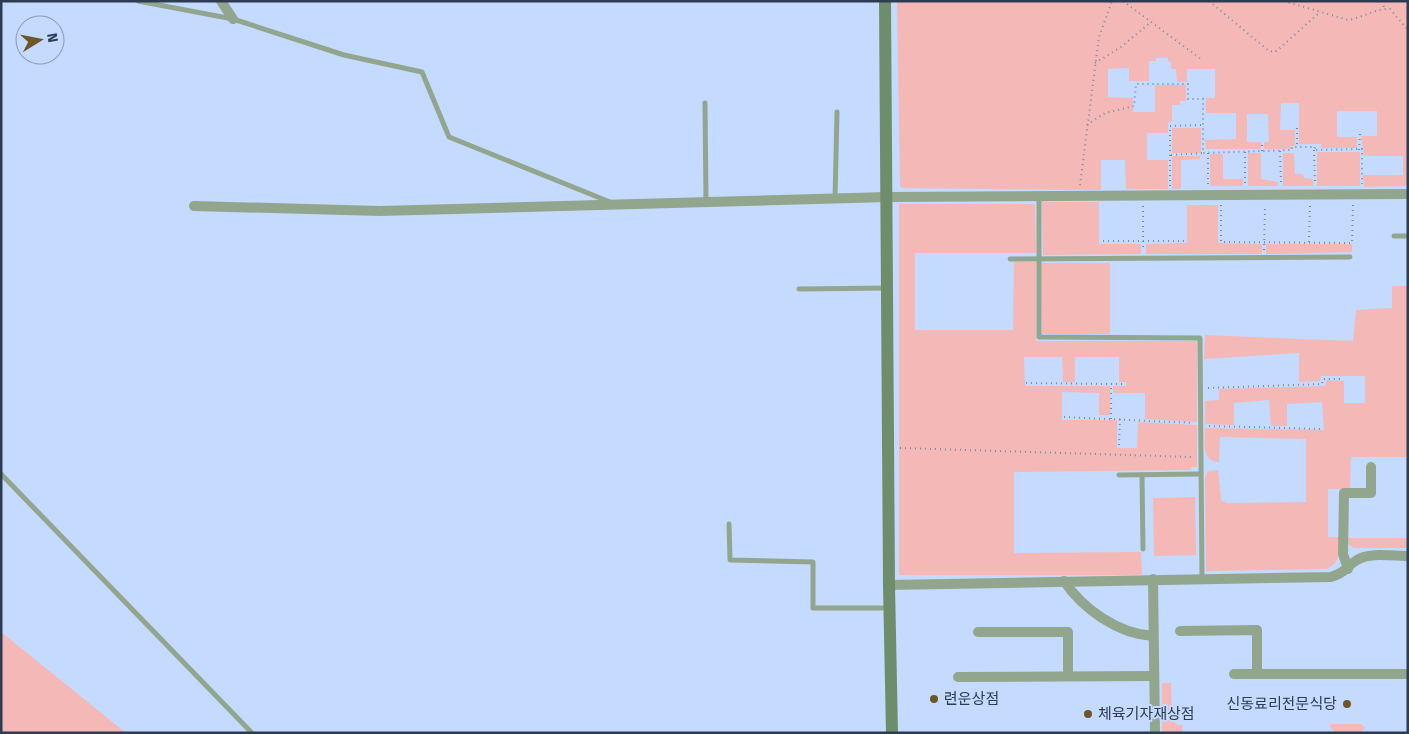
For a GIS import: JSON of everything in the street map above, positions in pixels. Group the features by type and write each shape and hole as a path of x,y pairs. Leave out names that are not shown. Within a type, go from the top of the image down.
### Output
{"street":[{"path":"221,1 234,19"},
{"path":"885,1 888,197 889,584 892,733"},
{"path":"194,206 380,211 619,206 706,201 888,197 1408,194"},
{"path":"1348,569 1343,554 1344,493 1371,493 1371,468"},
{"path":"889,584 1331,577 1344,573 1357,560 1370,556 1408,556"},
{"path":"1153,579 1155,733"},
{"path":"1064,581 1074,595 1102,618 1137,634 1153,636"},
{"path":"1180,631 1257,630 1257,674"},
{"path":"978,632 1068,632 1068,676"},
{"path":"1234,674 1408,674"},
{"path":"958,677 1154,676"}],"lane":[{"path":"138,1 234,19 344,55 422,72 449,137 619,206"},
{"path":"705,103 706,201"},
{"path":"835,199 838,112"},
{"path":"1038,196 1039,337 1200,338 1202,578"},
{"path":"1394,236 1408,236"},
{"path":"1010,259 1350,257"},
{"path":"799,289 888,288"},
{"path":"1,474 252,733"},
{"path":"1119,475 1200,474"},
{"path":"1142,475 1143,549"},
{"path":"730,524 730,560 813,562 813,608 890,608"}],"path":[{"path":"1079,196 1099,36 1112,1"},
{"path":"1123,1 1201,59"},
{"path":"1209,1 1269,51 1275,52 1319,13"},
{"path":"1284,1 1319,13 1348,20 1364,17 1384,8 1390,9 1408,30"},
{"path":"1383,1 1384,8"},
{"path":"1095,63 1121,47 1151,22"},
{"path":"1088,125 1104,113 1134,106 1136,84 1188,84 1188,99 1203,99 1204,153"},
{"path":"1170,196 1170,126 1203,125"},
{"path":"1297,128 1297,147"},
{"path":"1221,195 1221,242 1352,243 1362,150 1359,150 1360,134"},
{"path":"1262,141 1262,151"},
{"path":"1170,155 1280,151 1292,150 1292,147 1314,147 1314,150 1359,150"},
{"path":"1309,242 1314,150"},
{"path":"1280,151 1281,195"},
{"path":"1245,152 1245,195"},
{"path":"1208,153 1208,184"},
{"path":"1264,258 1266,195"},
{"path":"1143,196 1143,258"},
{"path":"1103,241 1184,241"},
{"path":"1200,388 1322,384 1323,379 1342,379"},
{"path":"1026,383 1126,384"},
{"path":"1111,384 1111,419"},
{"path":"1064,417 1200,425 1322,429"},
{"path":"1119,445 1120,419"},
{"path":"889,448 1200,457"}],"shaded area":[{"path":"897,1 1408,1 1408,186 1364,187 1363,175 1403,175 1403,156 1364,156 1361,136 1377,136 1377,111 1337,111 1337,137 1357,137 1357,148 1321,148 1321,144 1299,144 1299,103 1281,103 1280,130 1295,130 1295,146 1291,146 1291,149 1264,149 1264,142 1269,142 1268,114 1247,114 1247,142 1261,142 1261,149 1206,149 1205,140 1236,139 1236,113 1206,113 1206,98 1215,98 1215,69 1187,69 1187,82 1177,82 1176,69 1171,69 1171,62 1168,61 1168,58 1156,58 1156,61 1149,61 1149,81 1129,81 1129,68 1108,69 1108,97 1133,98 1133,112 1155,112 1155,85 1186,85 1186,101 1180,101 1180,105 1172,105 1172,122 1168,122 1168,133 1147,133 1147,160 1168,160 1168,189 1126,189 1125,160 1101,160 1101,190 903,188 900,186"},
{"path":"1172,128 1201,128 1201,153 1172,153"},
{"path":"1317,152 1360,152 1360,186 1317,186"},
{"path":"1248,153 1261,153 1261,179 1278,182 1278,186 1248,186"},
{"path":"1283,153 1294,153 1295,174 1303,174 1304,178 1313,179 1313,186 1283,186"},
{"path":"1210,154 1223,154 1223,179 1243,179 1243,186 1210,186"},
{"path":"1172,156 1200,156 1200,159 1181,160 1181,189 1172,189"},
{"path":"1042,202 1099,202 1099,244 1141,244 1141,254 1043,255"},
{"path":"899,204 1035,204 1036,253 915,253 915,330 1013,330 1014,262 1036,262 1036,341 1197,341 1197,422 1145,419 1145,393 1113,393 1113,386 1126,386 1126,382 1119,382 1119,357 1075,357 1075,382 1063,382 1062,357 1024,357 1025,386 1110,386 1110,415 1099,415 1099,393 1062,392 1062,420 1117,420 1117,448 1137,448 1138,422 1197,425 1197,467 1191,467 1191,470 1014,472 1014,553 1141,552 1142,575 899,575"},
{"path":"1187,205 1218,205 1218,243 1262,244 1262,254 1146,254 1146,244 1187,243"},
{"path":"1266,244 1352,244 1352,252 1266,254"},
{"path":"1041,263 1110,263 1110,334 1042,334"},
{"path":"1392,286 1408,286 1408,457 1351,457 1350,489 1328,489 1328,537 1339,537 1339,547 1337,560 1327,569 1206,571 1205,478 1208,471 1218,470 1221,500 1226,503 1306,502 1306,439 1220,437 1219,462 1209,458 1205,450 1205,428 1324,430 1322,402 1287,404 1287,426 1271,426 1269,400 1234,403 1234,425 1205,424 1205,401 1219,400 1219,389 1325,386 1326,380 1344,381 1344,403 1365,403 1365,376 1321,376 1320,381 1299,382 1299,353 1204,359 1205,335 1353,341 1356,310 1392,308"},
{"path":"1195,497 1196,555 1154,556 1153,498"},
{"path":"1348,538 1408,538 1408,548 1354,548 1348,544"},
{"path":"1,632 126,733 1,733"},
{"path":"1162,683 1171,683 1172,719 1177,725 1183,725 1182,733 1162,733"},
{"path":"1332,724 1361,724 1365,728 1360,733 1336,733 1329,726"}],"place":[{"name":"련운상점","path":"934,699"},
{"name":"신동료리전문식당","path":"1347,704"},
{"name":"체육기자재상점","path":"1088,714"}]}
